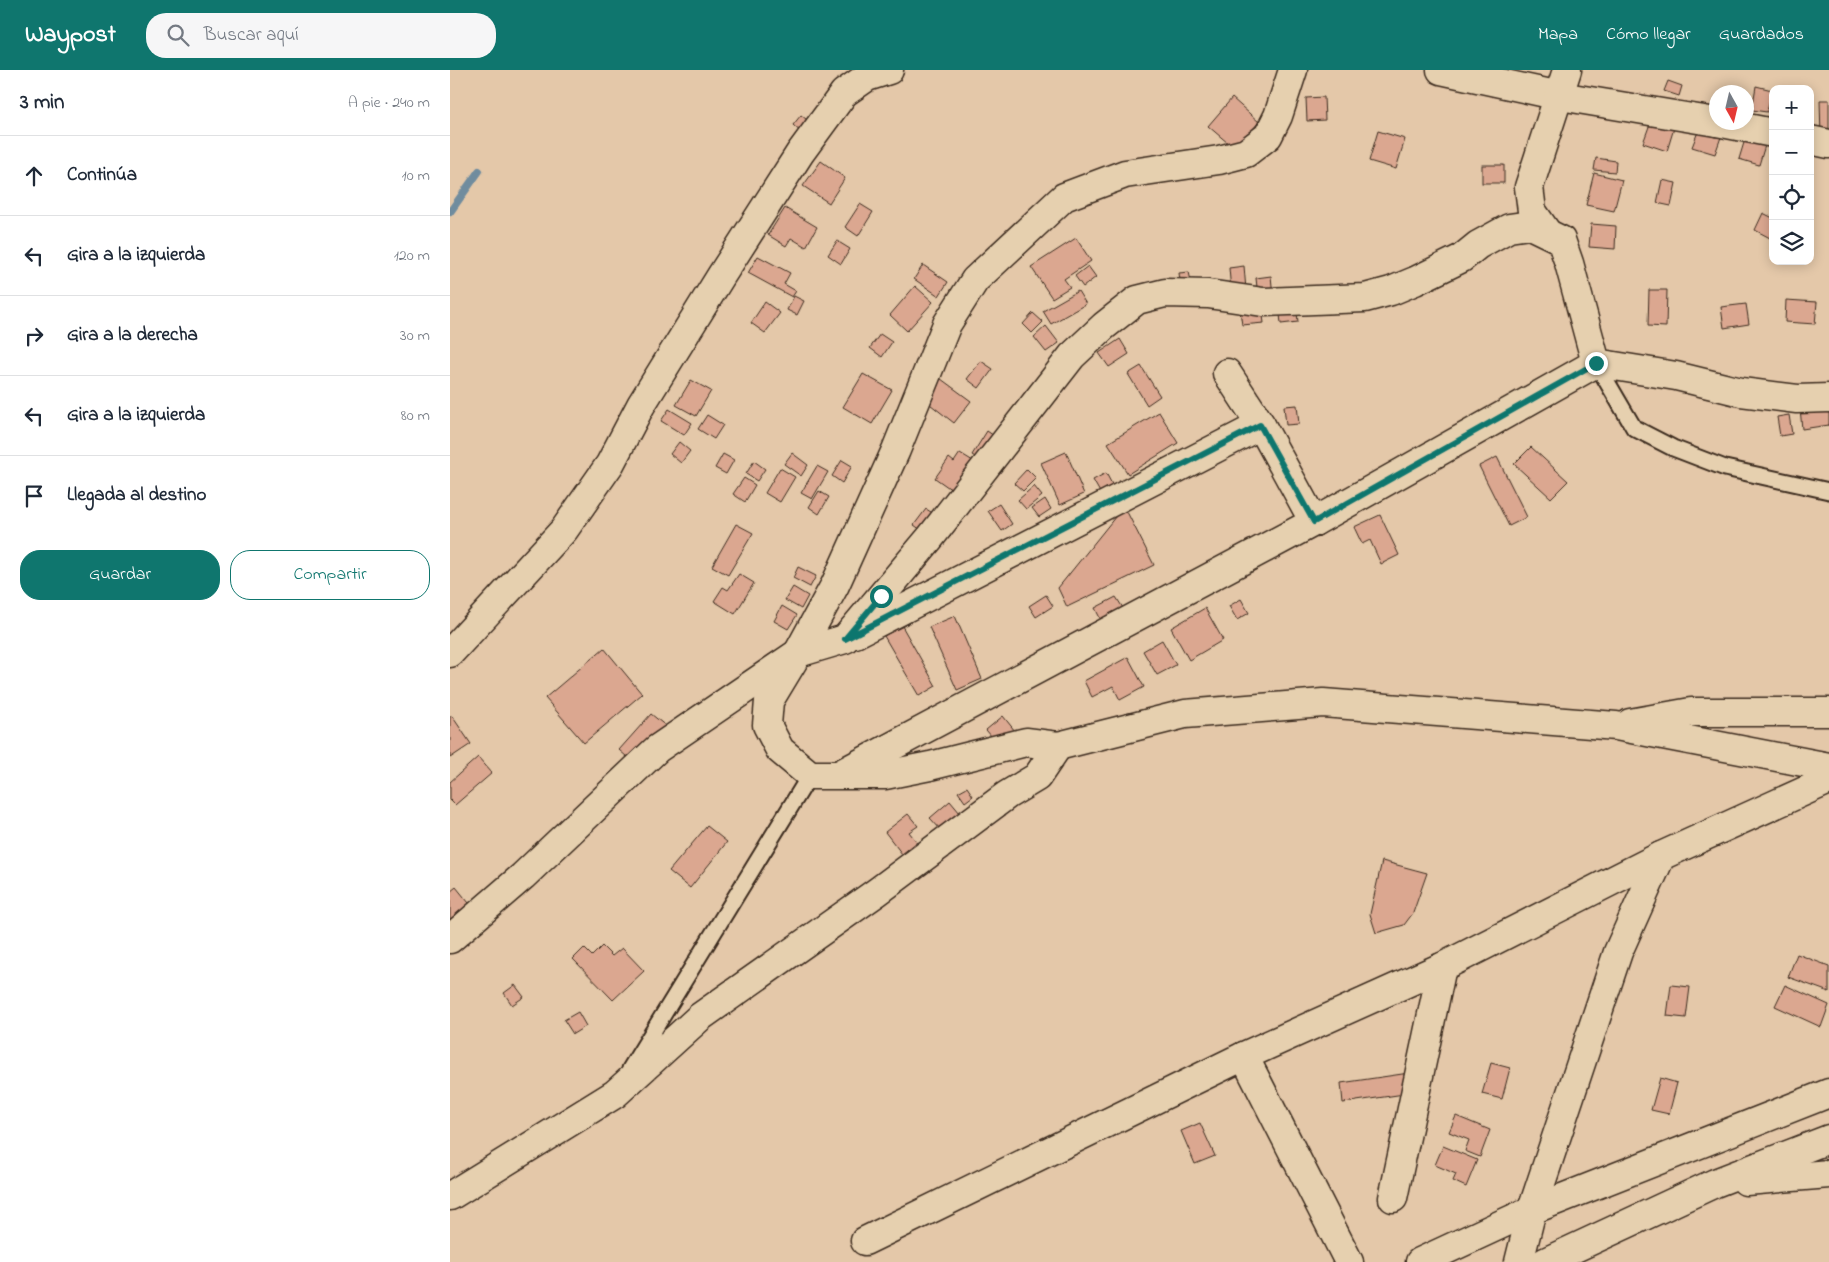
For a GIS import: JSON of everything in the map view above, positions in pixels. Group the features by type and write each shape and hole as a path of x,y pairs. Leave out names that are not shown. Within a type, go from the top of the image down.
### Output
{"street":[{"path":"450,653 564,530 610,464 640,405 721,276 800,153 844,93 867,77 889,70"},
{"path":"1292,70 1278,116 1268,136 1246,153 1220,160 1125,174 1064,197 975,280 947,324 896,450 839,576 798,653 769,700 767,726 780,750 810,776 885,774 930,766 1026,742 1058,746 1185,714 1322,703 1616,726 1829,768"},
{"path":"1441,70 1560,96 1709,121"},
{"path":"1546,232 1532,211 1529,187 1567,70"},
{"path":"1754,129 1769,132"},
{"path":"1814,141 1829,144"},
{"path":"845,639 930,538 1072,356 1104,326 1137,300 1165,293 1208,294 1263,302 1365,298 1391,291 1416,281 1462,258 1478,245 1509,228 1530,225 1561,240 1570,263 1596,363"},
{"path":"837,776 1314,522 1596,363 1676,376 1741,392 1797,398 1829,398"},
{"path":"1227,373 1260,425 1314,522"},
{"path":"450,939 523,876 656,749 798,653 845,639 1260,425"},
{"path":"1616,726 1691,712 1829,712"},
{"path":"450,1196 615,1094 700,1017 877,892 1007,795 1036,777 1058,746"},
{"path":"865,1241 1244,1056 1442,967 1661,856 1829,780"},
{"path":"1519,1262 1532,1210 1618,952 1661,856"},
{"path":"1394,1198 1442,967"},
{"path":"1244,1056 1349,1262"},
{"path":"1420,1262 1532,1210 1829,1093"},
{"path":"1545,1262 1715,1183 1829,1139"},
{"path":"1715,1183 1829,1174"}],"lane":[{"path":"1596,363 1634,428 1673,448 1725,468 1829,492"},
{"path":"615,1094 810,776"}],"building":[{"path":"1668,81 1682,86 1679,96 1664,91"},
{"path":"1756,86 1769,89 1767,112 1754,110"},
{"path":"1324,97 1325,120 1307,121 1306,98"},
{"path":"1232,98 1259,122 1235,149 1208,126"},
{"path":"1820,100 1829,100 1829,138 1821,138"},
{"path":"801,115 812,124 803,134 793,125"},
{"path":"1651,121 1674,128 1667,151 1643,143"},
{"path":"1699,129 1721,137 1715,154 1692,147"},
{"path":"1378,131 1405,139 1396,169 1369,161"},
{"path":"1746,136 1766,142 1759,165 1739,159"},
{"path":"1596,158 1616,161 1615,172 1594,170"},
{"path":"821,161 845,178 829,203 803,186"},
{"path":"1482,165 1504,165 1504,183 1482,183"},
{"path":"1594,173 1622,180 1614,211 1586,205"},
{"path":"1662,180 1676,183 1671,206 1657,203"},
{"path":"860,204 873,212 858,236 845,227"},
{"path":"785,208 817,227 806,247 791,238 786,246 768,235"},
{"path":"1763,213 1769,216 1769,237 1755,230"},
{"path":"1591,224 1616,226 1615,249 1589,247"},
{"path":"1076,238 1091,261 1064,279 1070,287 1052,298 1031,267"},
{"path":"837,241 850,249 841,264 828,255"},
{"path":"758,256 790,273 784,284 796,291 792,297 748,273"},
{"path":"923,265 948,282 939,296 914,279"},
{"path":"1088,266 1096,277 1083,287 1075,276"},
{"path":"1244,266 1246,290 1231,291 1229,268"},
{"path":"1189,272 1192,286 1181,288 1179,273"},
{"path":"1271,276 1273,296 1258,297 1256,278"},
{"path":"915,286 933,302 907,331 890,315"},
{"path":"1649,290 1667,290 1666,327 1648,326"},
{"path":"1078,291 1086,304 1051,324 1043,311"},
{"path":"794,296 804,301 797,315 787,310"},
{"path":"1786,300 1817,302 1815,324 1785,322"},
{"path":"765,302 780,313 765,333 751,323"},
{"path":"1296,302 1298,322 1281,324 1279,304"},
{"path":"1746,304 1749,324 1724,328 1721,307"},
{"path":"1262,308 1264,323 1242,325 1240,311"},
{"path":"1033,313 1043,322 1032,333 1023,324"},
{"path":"1046,326 1059,343 1046,352 1034,337"},
{"path":"880,334 892,342 882,357 870,348"},
{"path":"1120,339 1129,354 1109,367 1099,353"},
{"path":"981,361 993,369 979,388 967,379"},
{"path":"1141,366 1160,396 1147,405 1128,374"},
{"path":"863,374 892,390 872,424 843,407"},
{"path":"937,376 971,401 954,423 921,397"},
{"path":"691,380 711,391 696,416 676,405"},
{"path":"1829,404 1829,425 1802,429 1800,408"},
{"path":"1297,405 1299,424 1286,425 1284,406"},
{"path":"669,409 692,423 684,435 661,421"},
{"path":"1159,412 1178,443 1128,474 1108,443"},
{"path":"707,415 723,425 714,439 698,429"},
{"path":"1789,415 1792,434 1780,436 1777,417"},
{"path":"987,431 1000,440 985,463 972,455"},
{"path":"679,442 690,451 681,463 670,454"},
{"path":"1531,447 1568,481 1551,498 1514,464"},
{"path":"1066,452 1084,494 1060,505 1041,463"},
{"path":"792,453 808,465 801,476 784,464"},
{"path":"960,453 973,461 952,490 935,478 949,458 954,462"},
{"path":"723,454 734,460 726,474 715,468"},
{"path":"1497,457 1527,517 1509,526 1479,466"},
{"path":"842,460 852,466 842,483 832,476"},
{"path":"754,461 765,469 757,481 746,474"},
{"path":"817,466 828,472 812,499 801,493"},
{"path":"780,468 795,477 780,502 765,493"},
{"path":"1027,469 1036,478 1023,491 1014,483"},
{"path":"1106,473 1115,490 1102,496 1093,480"},
{"path":"744,478 755,485 745,502 733,494"},
{"path":"1034,486 1042,496 1026,509 1018,500"},
{"path":"819,491 829,497 819,514 809,507"},
{"path":"1045,499 1051,509 1039,517 1032,508"},
{"path":"999,504 1012,524 1002,531 988,511"},
{"path":"1124,506 1154,565 1067,607 1058,588"},
{"path":"926,509 936,515 924,532 914,525"},
{"path":"1380,515 1399,555 1381,564 1370,540 1362,544 1354,527"},
{"path":"736,524 753,533 728,575 712,566"},
{"path":"798,567 816,576 810,587 793,578"},
{"path":"739,574 754,583 735,614 714,601 723,587 728,590"},
{"path":"793,587 808,596 801,609 785,600"},
{"path":"1046,595 1053,606 1036,617 1029,606"},
{"path":"1116,597 1123,608 1101,620 1095,608"},
{"path":"1241,599 1249,613 1237,620 1229,606"},
{"path":"782,606 797,615 788,629 774,621"},
{"path":"1205,608 1223,640 1189,660 1171,628"},
{"path":"955,616 982,679 957,690 929,627"},
{"path":"902,626 936,686 919,696 884,636"},
{"path":"1162,640 1176,665 1157,675 1143,651"},
{"path":"604,648 642,694 584,743 545,698"},
{"path":"1128,657 1144,687 1120,700 1113,686 1092,697 1084,681"},
{"path":"651,714 667,727 635,764 619,750"},
{"path":"452,716 471,744 450,758 450,717"},
{"path":"1003,716 1015,731 998,744 986,730"},
{"path":"478,757 492,773 455,805 450,800 450,782"},
{"path":"967,787 973,796 965,802 958,792"},
{"path":"950,801 960,813 941,830 930,818"},
{"path":"908,814 918,826 909,832 917,842 902,854 885,832"},
{"path":"707,826 727,842 690,888 669,871"},
{"path":"1382,861 1427,873 1413,913 1404,925 1376,933 1370,914"},
{"path":"456,887 473,908 450,926 450,892"},
{"path":"602,946 612,956 622,948 644,971 613,1000 573,959 584,948 592,956"},
{"path":"1797,954 1829,966 1829,992 1788,977"},
{"path":"515,985 524,997 512,1005 504,993"},
{"path":"1671,985 1690,987 1686,1018 1667,1016"},
{"path":"1785,985 1829,1005 1821,1027 1775,1006"},
{"path":"578,1012 586,1026 573,1034 564,1020"},
{"path":"1491,1063 1510,1068 1502,1099 1482,1094"},
{"path":"1416,1072 1411,1093 1343,1103 1341,1083"},
{"path":"1660,1078 1677,1083 1669,1114 1651,1110"},
{"path":"1456,1116 1490,1130 1480,1157 1465,1151 1469,1140 1449,1132"},
{"path":"1200,1123 1215,1156 1195,1164 1181,1131"},
{"path":"1443,1146 1477,1160 1466,1187 1453,1181 1456,1174 1435,1165"}],"waterway":[{"path":"450,212 479,171"}],"route":[{"path":"881,596 845,639 1260,425 1314,522 1596,363"}]}
